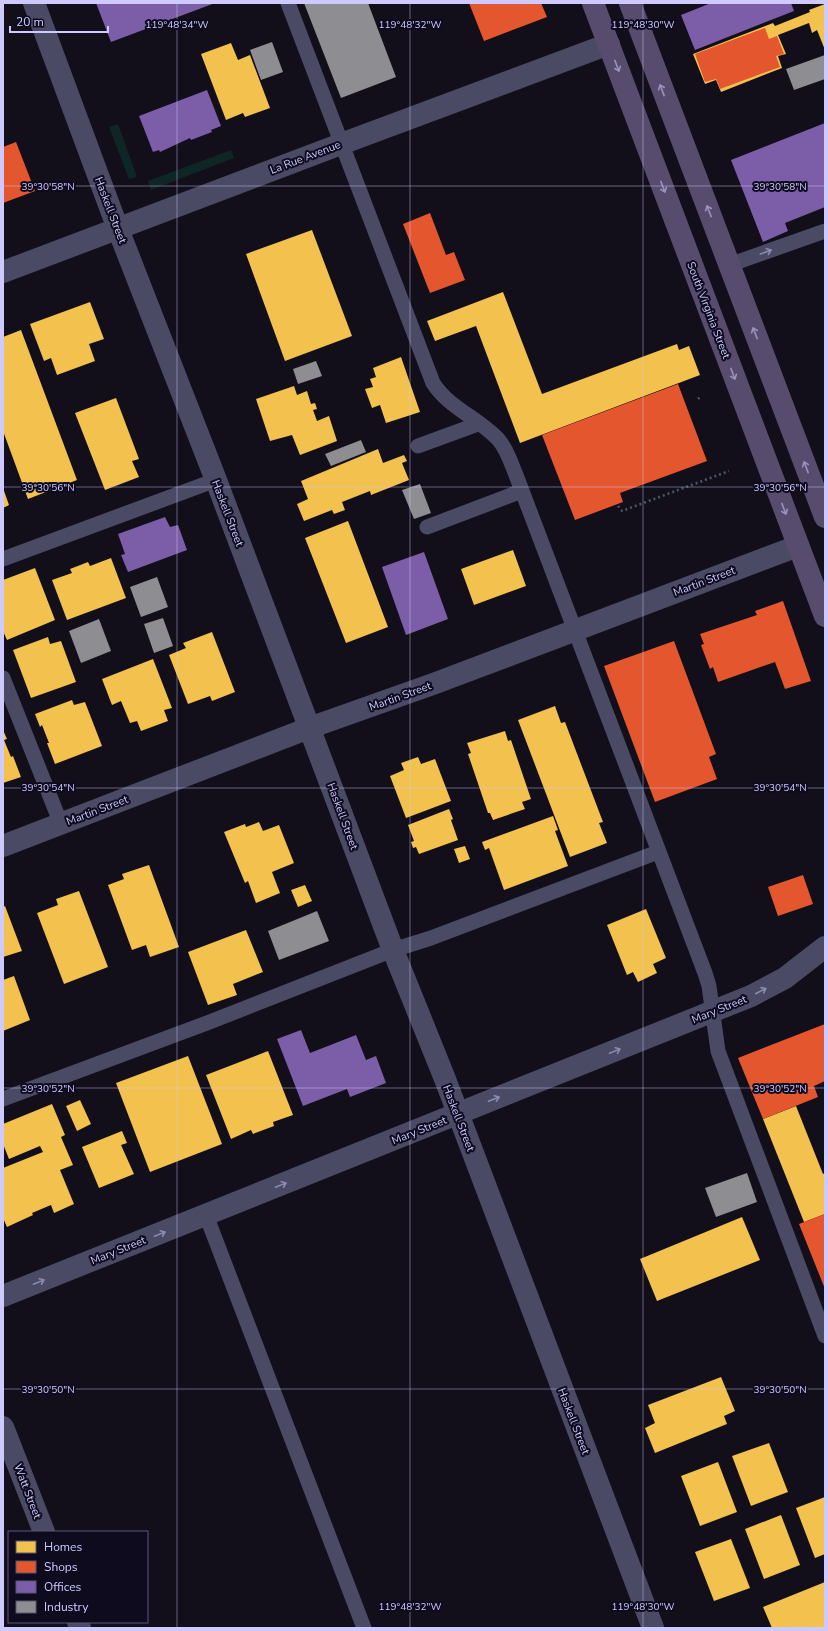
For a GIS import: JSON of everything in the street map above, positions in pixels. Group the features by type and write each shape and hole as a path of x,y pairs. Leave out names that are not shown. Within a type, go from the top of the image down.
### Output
{"main road":[{"name":"South Virginia Street","path":"593,3 825,616"},
{"path":"630,3 825,517"}],"street":[{"name":"Haskell Street","path":"34,3 118,228 216,480 393,950 458,1114 652,1628"},
{"name":"La Rue Avenue","path":"3,272 609,44"},
{"name":"Martin Street","path":"3,846 309,728 433,684 798,546"},
{"name":"Mary Street","path":"3,1296 751,996 785,978 825,947"},
{"name":"Watt Street","path":"3,1427 44,1531"}],"lane":[{"path":"288,3 432,383 440,394 498,440 507,452 705,973 709,986 718,1051 825,1336"},
{"path":"729,265 825,230"},
{"path":"418,446 478,424"},
{"path":"3,559 216,480"},
{"path":"427,527 522,491"},
{"path":"3,678 61,824"},
{"path":"3,1099 393,950 431,938 658,852"},
{"path":"206,1215 364,1628"}],"path":[{"path":"618,506 622,511 692,483 729,471"}],"green space":[{"path":"118,124 137,177 129,179 109,127"},
{"path":"231,150 234,158 151,190 148,181"}],"building: Homes":[{"path":"825,4 825,50 817,30 812,33 809,23 778,35 786,54 778,56 782,68 721,92 716,80 705,84 693,54 773,23 775,26 810,12 809,10"},
{"path":"231,43 238,60 250,55 270,108 245,117 243,113 226,120 201,54"},
{"path":"312,230 352,336 285,361 246,254"},
{"path":"503,292 542,394 677,344 679,350 689,346 700,375 520,443 476,326 435,341 427,321"},
{"path":"90,302 104,339 89,344 95,361 57,375 51,358 44,361 30,324"},
{"path":"21,330 77,480 28,499 3,431 3,337"},
{"path":"401,357 420,412 386,423 380,405 372,408 365,389 373,387 370,379 376,377 373,368"},
{"path":"294,386 297,395 307,391 311,404 315,403 317,409 313,410 317,421 329,416 337,441 300,455 292,435 270,441 256,399"},
{"path":"116,398 139,459 132,461 139,477 105,490 75,413"},
{"path":"378,449 383,463 404,455 407,461 402,463 409,480 371,495 370,491 342,502 345,510 334,514 332,510 304,521 297,504 308,499 301,481"},
{"path":"3,488 9,505 3,508"},
{"path":"348,521 388,627 346,643 305,538"},
{"path":"513,550 526,586 474,605 461,569"},
{"path":"111,558 126,598 67,620 52,580 72,573 70,569 88,562 90,566"},
{"path":"35,568 55,620 7,640 3,631 3,580"},
{"path":"212,632 235,692 212,701 210,696 188,704 169,655 186,648 183,643"},
{"path":"48,637 50,644 61,641 76,682 31,698 13,650"},
{"path":"153,659 172,708 164,710 168,721 141,731 137,721 130,723 121,701 112,705 102,679"},
{"path":"72,700 74,705 85,702 102,746 55,764 42,725 40,727 35,714"},
{"path":"555,706 561,723 565,722 603,822 599,823 607,843 570,857 518,720"},
{"path":"3,730 7,739 4,740 11,757 13,756 21,777 3,783"},
{"path":"505,731 508,741 511,740 531,799 522,802 525,809 493,820 490,813 488,813 468,754 471,753 467,743"},
{"path":"418,757 421,764 435,759 451,801 406,818 390,776 404,770 401,763"},
{"path":"449,809 458,840 419,854 416,847 413,848 411,842 414,841 408,825"},
{"path":"553,816 558,830 555,831 568,866 504,890 489,848 485,850 482,842"},
{"path":"259,822 263,831 279,825 294,863 272,872 280,893 256,903 248,881 245,883 224,832 245,824 246,827"},
{"path":"465,846 470,859 459,863 454,849"},
{"path":"149,865 179,947 150,957 146,945 132,950 108,885 124,879 122,874"},
{"path":"305,885 312,901 298,907 291,890"},
{"path":"79,891 108,967 64,984 37,913 58,905 56,899"},
{"path":"5,906 22,951 3,957 3,907"},
{"path":"646,909 666,958 653,964 657,973 638,982 633,972 627,975 607,925"},
{"path":"246,930 263,972 233,984 237,995 208,1005 188,952"},
{"path":"14,976 30,1020 3,1031 3,980"},
{"path":"268,1051 293,1115 273,1122 274,1126 253,1134 251,1130 231,1139 206,1075"},
{"path":"188,1056 222,1144 150,1172 116,1083"},
{"path":"80,1100 91,1124 77,1131 66,1106"},
{"path":"52,1104 65,1135 61,1137 73,1165 60,1170 74,1204 54,1213 51,1205 32,1213 33,1215 7,1227 3,1218 3,1168 43,1152 40,1146 9,1159 3,1144 3,1124"},
{"path":"796,1106 823,1174 825,1173 825,1214 804,1222 763,1119"},
{"path":"122,1131 127,1143 121,1145 134,1174 99,1188 82,1147"},
{"path":"742,1217 760,1260 657,1301 640,1259"},
{"path":"721,1377 735,1411 724,1416 727,1424 655,1453 645,1428 655,1423 648,1405"},
{"path":"769,1443 788,1492 751,1506 732,1456"},
{"path":"718,1462 737,1512 700,1526 681,1476"},
{"path":"825,1497 825,1554 815,1558 796,1508"},
{"path":"781,1515 800,1565 764,1579 745,1529"},
{"path":"731,1539 750,1588 714,1601 695,1552"},
{"path":"825,1582 825,1628 772,1628 763,1607"}],"building: Shops":[{"path":"469,3 541,3 547,17 484,41"},
{"path":"765,28 769,39 777,36 784,54 776,56 780,67 720,89 716,79 705,82 695,54"},
{"path":"16,142 35,191 3,203 3,147"},
{"path":"430,213 446,255 454,252 465,280 430,293 403,224"},
{"path":"678,384 707,461 620,493 623,502 575,520 542,435"},
{"path":"783,601 811,681 785,689 775,662 718,682 713,667 710,669 701,645 704,644 700,634 757,615 755,611"},
{"path":"674,641 716,754 709,757 717,779 655,802 604,666"},
{"path":"803,875 813,904 778,916 768,887"},
{"path":"825,1024 825,1081 814,1086 818,1097 763,1119 738,1058"},
{"path":"825,1214 825,1289 799,1224"}],"building: Offices":[{"path":"96,3 215,3 111,42"},
{"path":"711,3 791,3 794,11 695,50 681,15"},
{"path":"207,90 221,126 211,130 212,132 191,140 190,138 160,152 159,150 153,152 139,116"},
{"path":"825,123 825,207 785,223 788,231 763,242 731,160"},
{"path":"165,517 170,527 178,525 187,550 128,572 121,555 125,554 118,534"},
{"path":"424,552 448,619 406,635 382,567"},
{"path":"301,1030 310,1053 356,1035 366,1060 376,1056 386,1083 350,1097 347,1089 303,1106 277,1039"}],"building: Industry":[{"path":"304,3 368,3 396,77 341,98"},
{"path":"272,42 283,72 261,80 250,50"},
{"path":"825,55 825,79 794,90 786,69"},
{"path":"316,361 322,376 298,384 293,369"},
{"path":"361,440 366,452 331,466 325,454"},
{"path":"420,484 431,513 414,519 402,490"},
{"path":"157,577 168,607 141,617 130,587"},
{"path":"163,618 173,646 154,653 144,624"},
{"path":"99,619 111,651 81,663 69,631"},
{"path":"317,911 329,941 279,960 268,931"},
{"path":"747,1173 757,1202 716,1217 705,1188"}]}
